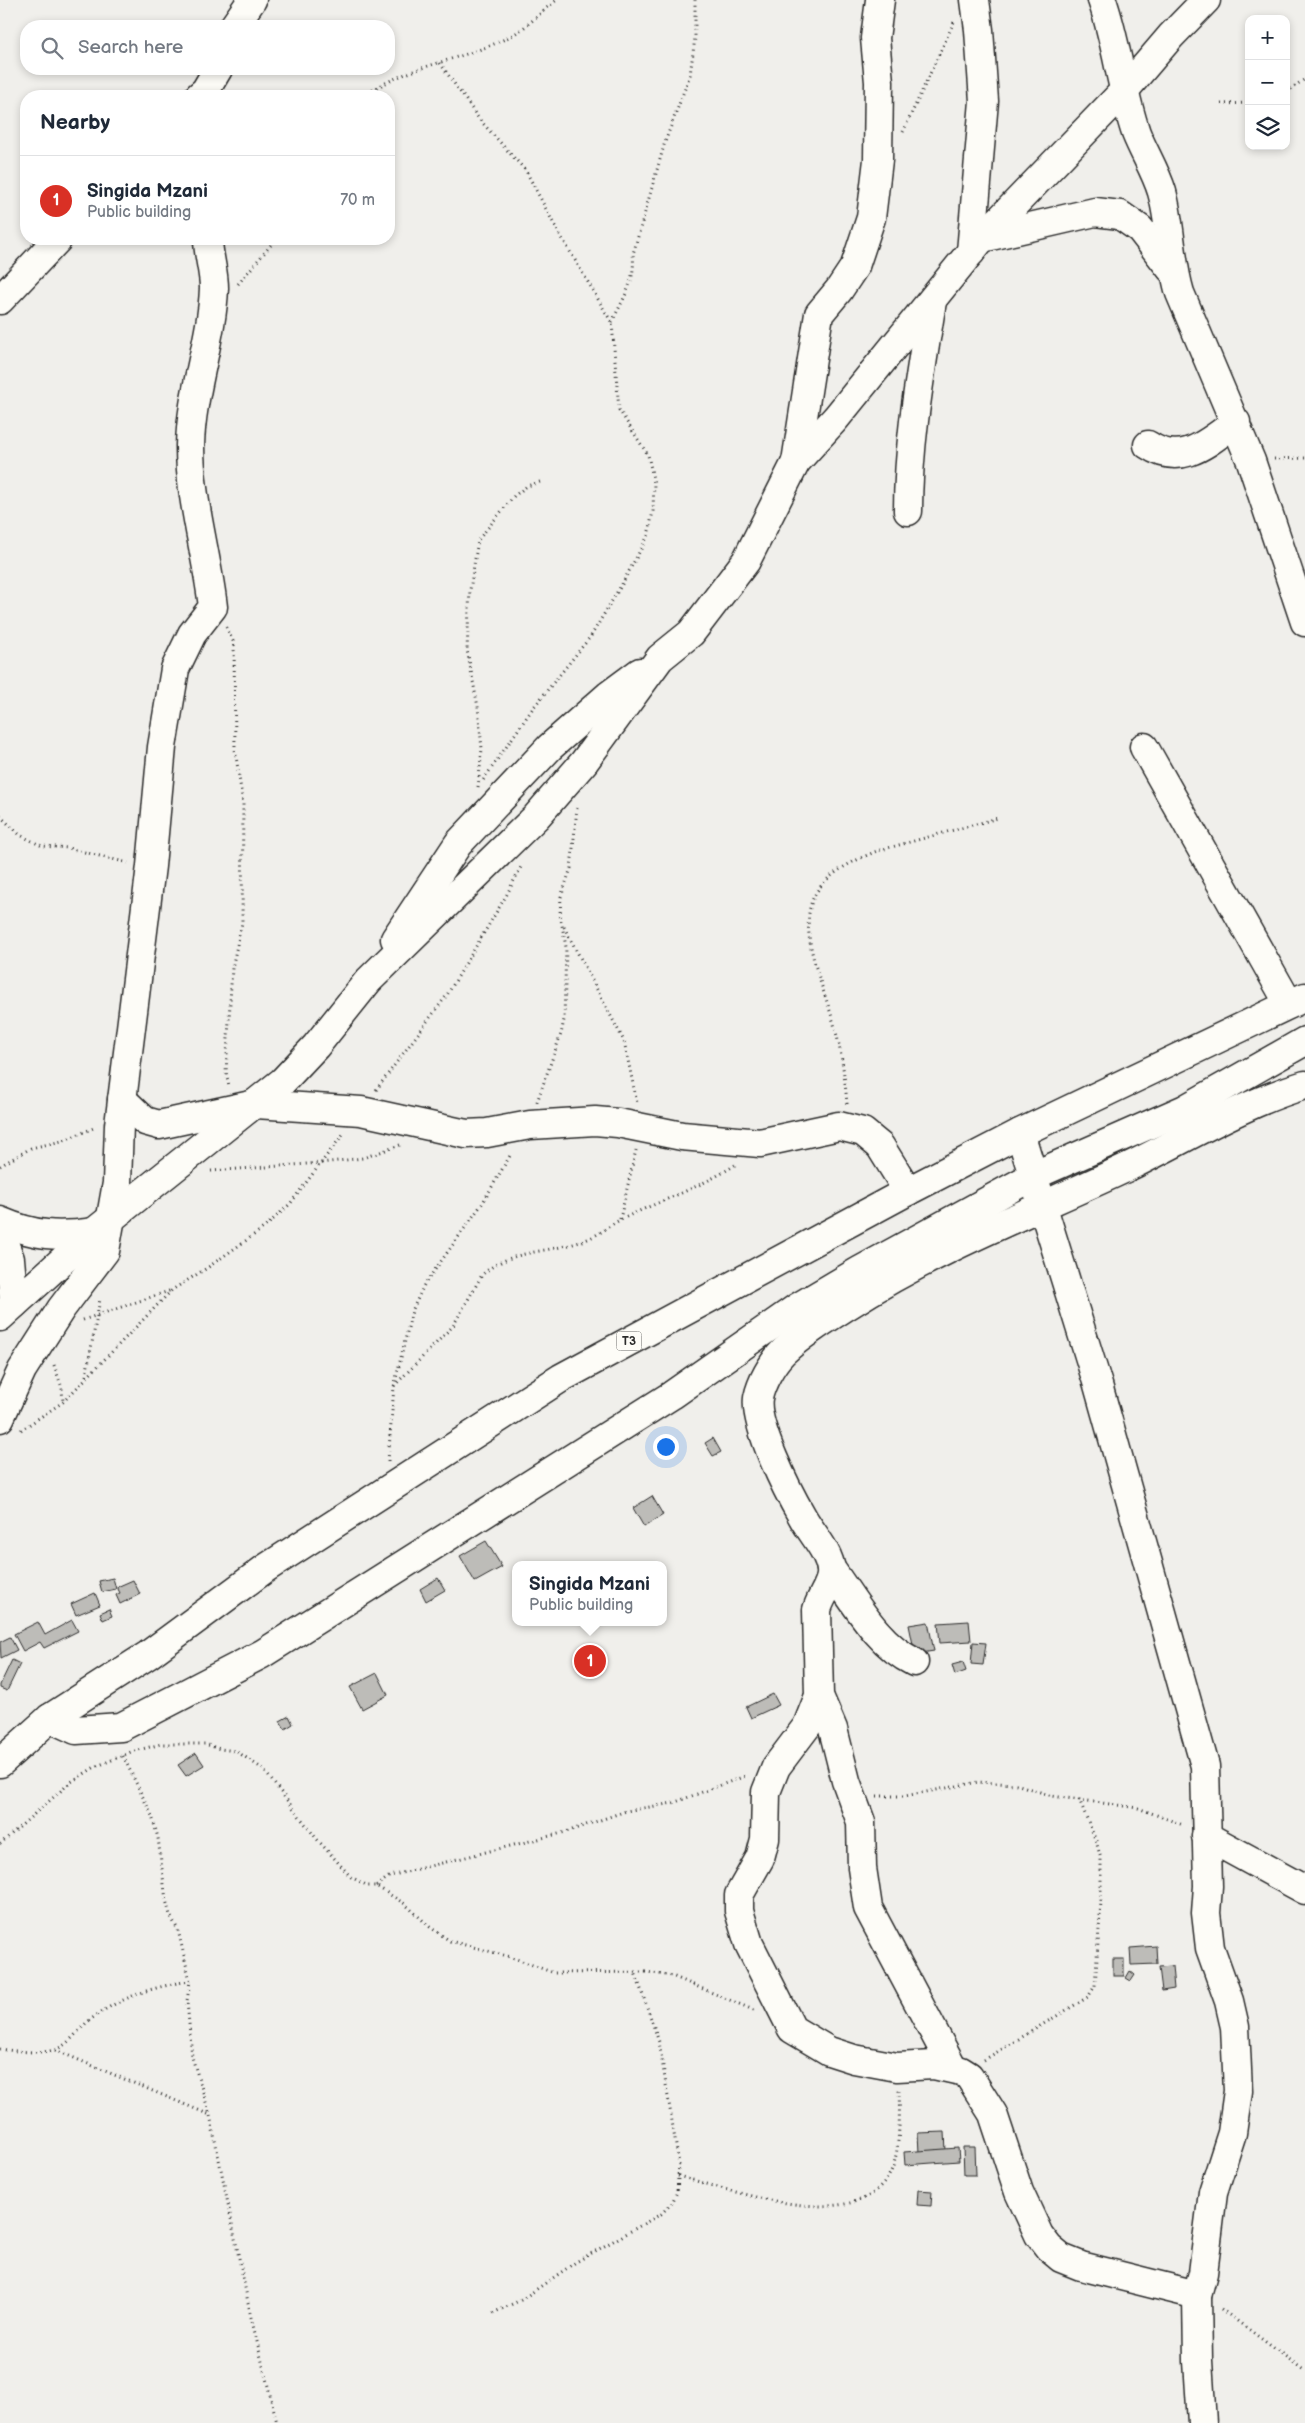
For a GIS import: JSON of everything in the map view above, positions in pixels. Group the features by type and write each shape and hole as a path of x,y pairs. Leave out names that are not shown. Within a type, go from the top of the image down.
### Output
{"main road":[{"path":"796,462 817,320 819,314 839,290 855,266 871,218 878,160 878,82 874,38 880,0"},
{"path":"1102,0 1113,31 1124,91 1136,133 1162,192 1174,275 1251,461 1305,622"},
{"path":"7,1310 244,1106 282,1081 316,1046 368,981 458,844 514,783 582,718 630,678 660,658 691,633 746,562 796,462 836,418 976,245 1124,91 1171,36 1206,0"},
{"path":"965,9 979,30 984,102 976,245"},
{"path":"976,245 1095,212 1120,215 1140,228 1174,275"},
{"path":"0,300 52,245"},
{"path":"8,1425 22,1370 72,1292 105,1251 102,1227 117,1183 120,1112 151,866 162,747 175,669 192,634 213,607 211,582 194,488 190,446 194,406 214,287 209,245"},
{"path":"908,511 908,483 915,412 932,300"},
{"path":"1148,445 1160,453 1182,454 1197,449 1236,422"},
{"path":"368,981 536,817 584,762 660,658"},
{"path":"1144,747 1297,1001"},
{"name":"T3","path":"0,1763 50,1718 148,1655 266,1568 561,1378 908,1191 1020,1133 1297,1001"},
{"path":"50,1718 76,1730 121,1727 262,1654 672,1395 798,1307 859,1271 1035,1175 1185,1109 1305,1041"},
{"path":"957,2069 868,1908 862,1868 861,1822 849,1792 833,1729 819,1696 817,1610 819,1599 830,1581 831,1569 829,1560 798,1508 761,1426 757,1408 758,1396 769,1371 782,1353 817,1326 879,1285 956,1245 1129,1166 1175,1141 1279,1094 1305,1086"},
{"path":"120,1112 158,1125 180,1122 244,1106 361,1111 466,1134 487,1133 530,1125 595,1121 618,1123 642,1129 716,1140 760,1143 830,1127 849,1127 863,1132 880,1146 908,1191"},
{"path":"1020,1133 1035,1175 1103,1403 1206,1766 1208,1886 1206,1913 1209,1939 1235,2027 1238,2091 1232,2132 1213,2192 1203,2273 1197,2295 1198,2361 1202,2423"},
{"path":"0,1221 37,1234 52,1236 102,1227"},
{"path":"0,1232 10,1258 7,1310"},
{"path":"831,1569 883,1639 900,1655 914,1662"},
{"path":"819,1696 807,1726 776,1767 766,1792 765,1839 760,1858 739,1895 739,1911 749,1944 792,2029 841,2055 897,2066 934,2065 957,2069 969,2076 993,2114 1019,2192 1039,2235 1049,2248 1061,2258 1081,2266 1197,2295"},
{"path":"1206,1836 1305,1890"}],"path":[{"path":"375,90 404,74 465,56 508,38 524,29 557,0"},
{"path":"612,322 631,282 634,266 633,254 665,142 690,76 695,38 695,0"},
{"path":"878,160 901,136 965,9"},
{"path":"440,63 479,119 526,171 554,226 612,322 619,410 648,455 654,483 653,511 648,536 591,636 533,708 478,786"},
{"path":"1290,89 1305,79"},
{"path":"1221,104 1245,103"},
{"path":"1251,461 1305,458"},
{"path":"476,795 482,749 478,707 467,650 470,590 478,540 514,496 527,486 540,482"},
{"path":"213,607 234,643 235,749 243,804 242,923 232,968 226,1072 244,1106"},
{"path":"385,1491 394,1387 412,1311 424,1285 482,1204 498,1174 530,1125 559,1042 564,1020 566,974 561,897 571,868 578,800"},
{"path":"0,816 20,835 42,846 68,848 113,860 151,866"},
{"path":"849,1127 844,1068 836,1032 813,956 810,937 812,902 829,878 843,867 858,859 877,851 998,818"},
{"path":"98,1315 172,1290 207,1268 264,1227 290,1204 447,996 506,896 521,865"},
{"path":"563,925 624,1041 642,1129 620,1220"},
{"path":"0,1166 31,1148 62,1141 97,1126 120,1112"},
{"path":"202,1171 321,1163 363,1158 405,1142"},
{"path":"394,1387 453,1326 482,1275 488,1269 512,1257 561,1247 592,1237 620,1220 685,1192 733,1166 760,1143"},
{"path":"8,1425 63,1402 172,1290"},
{"path":"86,1378 100,1297"},
{"path":"42,1340 60,1381 63,1402"},
{"path":"0,1844 71,1782 95,1767 161,1744 185,1742 205,1744 220,1750 236,1751 263,1768 316,1838 351,1877 363,1884 376,1886 405,1904 430,1927 450,1941 511,1957 554,1973 635,1972 672,1976 771,2017 792,2029"},
{"path":"123,1756 152,1816 158,1838 166,1900 170,1915 178,1930 190,1981 187,2000 192,2056 210,2115 251,2317 278,2423"},
{"path":"376,1886 390,1876 566,1832 626,1811 673,1802 750,1774"},
{"path":"849,1792 877,1796 905,1796 978,1782 1016,1784 1052,1796 1138,1808 1172,1820 1206,1836"},
{"path":"957,2069 980,2062 1088,1996 1095,1986 1101,1901 1101,1859 1096,1841 1079,1799"},
{"path":"493,2313 521,2300 576,2262 661,2214 672,2203 677,2192 678,2176 672,2120 659,2042 635,1972"},
{"path":"54,2050 71,2040 87,2022 114,2005 162,1985 190,1981"},
{"path":"0,2050 54,2050 210,2115"},
{"path":"678,2176 796,2205 837,2205 870,2195 882,2185 892,2168 900,2118 897,2066"},
{"path":"1197,2295 1226,2312 1305,2371"}],"building":[{"path":"713,1438 721,1452 713,1456 705,1443"},
{"path":"652,1496 663,1515 644,1527 633,1508"},
{"path":"486,1541 502,1567 475,1582 460,1556"},
{"path":"113,1578 116,1589 102,1592 99,1581"},
{"path":"438,1578 445,1590 426,1601 420,1589"},
{"path":"133,1580 140,1594 120,1604 116,1595 120,1593 117,1587"},
{"path":"95,1593 100,1605 76,1615 71,1604"},
{"path":"109,1609 112,1616 103,1620 100,1613"},
{"path":"72,1620 78,1631 44,1648 40,1642 23,1651 14,1634 38,1622 45,1635"},
{"path":"969,1621 971,1641 940,1643 938,1623"},
{"path":"928,1622 934,1651 915,1654 909,1625"},
{"path":"10,1637 17,1650 1,1658 0,1642"},
{"path":"973,1642 986,1643 983,1665 971,1664"},
{"path":"12,1660 20,1664 7,1691 0,1688 0,1685"},
{"path":"963,1662 966,1671 955,1675 952,1665"},
{"path":"377,1673 388,1695 362,1709 350,1687"},
{"path":"773,1694 779,1705 751,1718 746,1707"},
{"path":"289,1716 293,1724 285,1729 280,1721"},
{"path":"196,1753 204,1765 186,1776 178,1765"},
{"path":"1156,1946 1157,1964 1131,1965 1130,1948"},
{"path":"1113,1959 1124,1959 1124,1976 1113,1976"},
{"path":"1172,1966 1174,1989 1162,1991 1159,1967"},
{"path":"1130,1971 1135,1975 1131,1981 1126,1978"},
{"path":"945,2132 946,2151 919,2153 918,2133"},
{"path":"963,2147 975,2147 976,2175 964,2175"},
{"path":"958,2148 959,2161 905,2165 904,2152"},
{"path":"918,2190 932,2191 931,2206 917,2205"}],"place":[{"name":"Singida Mzani","path":"590,1661"}]}
